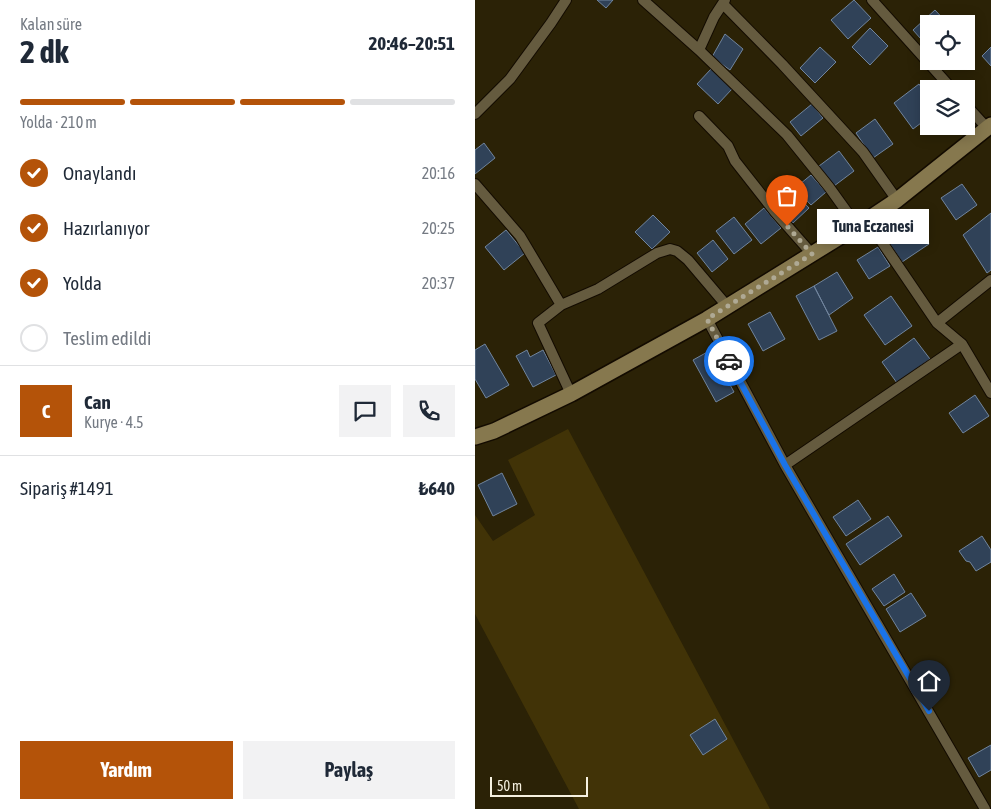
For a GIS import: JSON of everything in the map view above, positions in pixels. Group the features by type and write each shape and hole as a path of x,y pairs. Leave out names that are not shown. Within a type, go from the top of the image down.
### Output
{"main road":[{"path":"475,437 494,431 571,394 707,319 897,200 989,127"}],"street":[{"path":"475,114 510,79 567,0"},
{"path":"643,0 699,50 787,135 829,187 862,223 937,323 962,344 991,393"},
{"path":"873,0 944,80"},
{"path":"699,50 714,17 724,2 856,145 897,200"},
{"path":"975,114 989,127"},
{"path":"699,116 728,146 735,161 775,212 812,254"},
{"path":"475,184 520,236 561,305"},
{"path":"571,394 538,324 561,305 598,289 657,253 670,249 677,251 688,260 727,306"},
{"path":"937,323 991,280"},
{"path":"707,319 785,465 985,809"},
{"path":"785,465 962,344"}],"shaded area":[{"path":"568,429 770,809 579,809 475,614 475,515 493,541 535,515 508,460"}],"building":[{"path":"597,0 613,0 606,8"},
{"path":"854,0 871,18 848,39 831,20"},
{"path":"935,10 940,15 930,15"},
{"path":"920,24 920,38 913,30"},
{"path":"870,28 888,46 870,65 852,47"},
{"path":"725,34 743,49 730,70 712,57"},
{"path":"820,47 836,62 815,83 800,68"},
{"path":"991,47 991,66 982,56"},
{"path":"711,69 732,89 718,104 697,84"},
{"path":"919,84 920,124 913,129 894,103"},
{"path":"812,104 823,118 801,136 790,122"},
{"path":"875,119 893,144 873,158 856,133"},
{"path":"484,143 495,158 475,174 475,150"},
{"path":"839,151 854,171 834,186 819,166"},
{"path":"811,175 826,192 811,205 795,188"},
{"path":"962,184 977,205 956,220 941,198"},
{"path":"790,188 809,208 793,223 774,203"},
{"path":"764,208 781,228 761,244 745,224"},
{"path":"991,213 991,270 987,273 963,235"},
{"path":"653,215 670,232 652,249 635,232"},
{"path":"734,217 752,240 734,254 716,231"},
{"path":"912,220 929,244 902,262 886,238"},
{"path":"506,230 525,253 504,270 485,247"},
{"path":"713,240 728,259 712,272 697,253"},
{"path":"878,247 890,266 869,279 857,260"},
{"path":"837,272 853,298 829,315 814,286"},
{"path":"814,286 837,331 819,340 796,296"},
{"path":"891,296 912,326 885,345 864,315"},
{"path":"770,312 785,339 763,351 748,324"},
{"path":"914,338 930,359 897,383 882,362"},
{"path":"485,344 509,385 486,398 475,379 475,350"},
{"path":"527,350 530,357 543,350 556,375 533,387 516,356"},
{"path":"711,350 734,392 716,402 693,360"},
{"path":"975,395 989,416 963,433 949,413"},
{"path":"502,473 517,504 493,516 478,485"},
{"path":"858,500 871,519 846,536 833,517"},
{"path":"888,516 902,536 860,565 846,544"},
{"path":"982,536 991,550 991,562 976,571 959,551"},
{"path":"894,574 905,592 884,606 872,589"},
{"path":"911,593 926,616 900,632 886,609"},
{"path":"715,719 727,739 703,755 690,735"},
{"path":"991,745 991,770 979,777 968,758"}],"way so far":[{"path":"729,361 707,319 812,254 787,226"}],"place":[{"name":"Tuna Eczanesi","path":"787,226"}],"route":[{"path":"729,361 785,465 929,711"}]}
